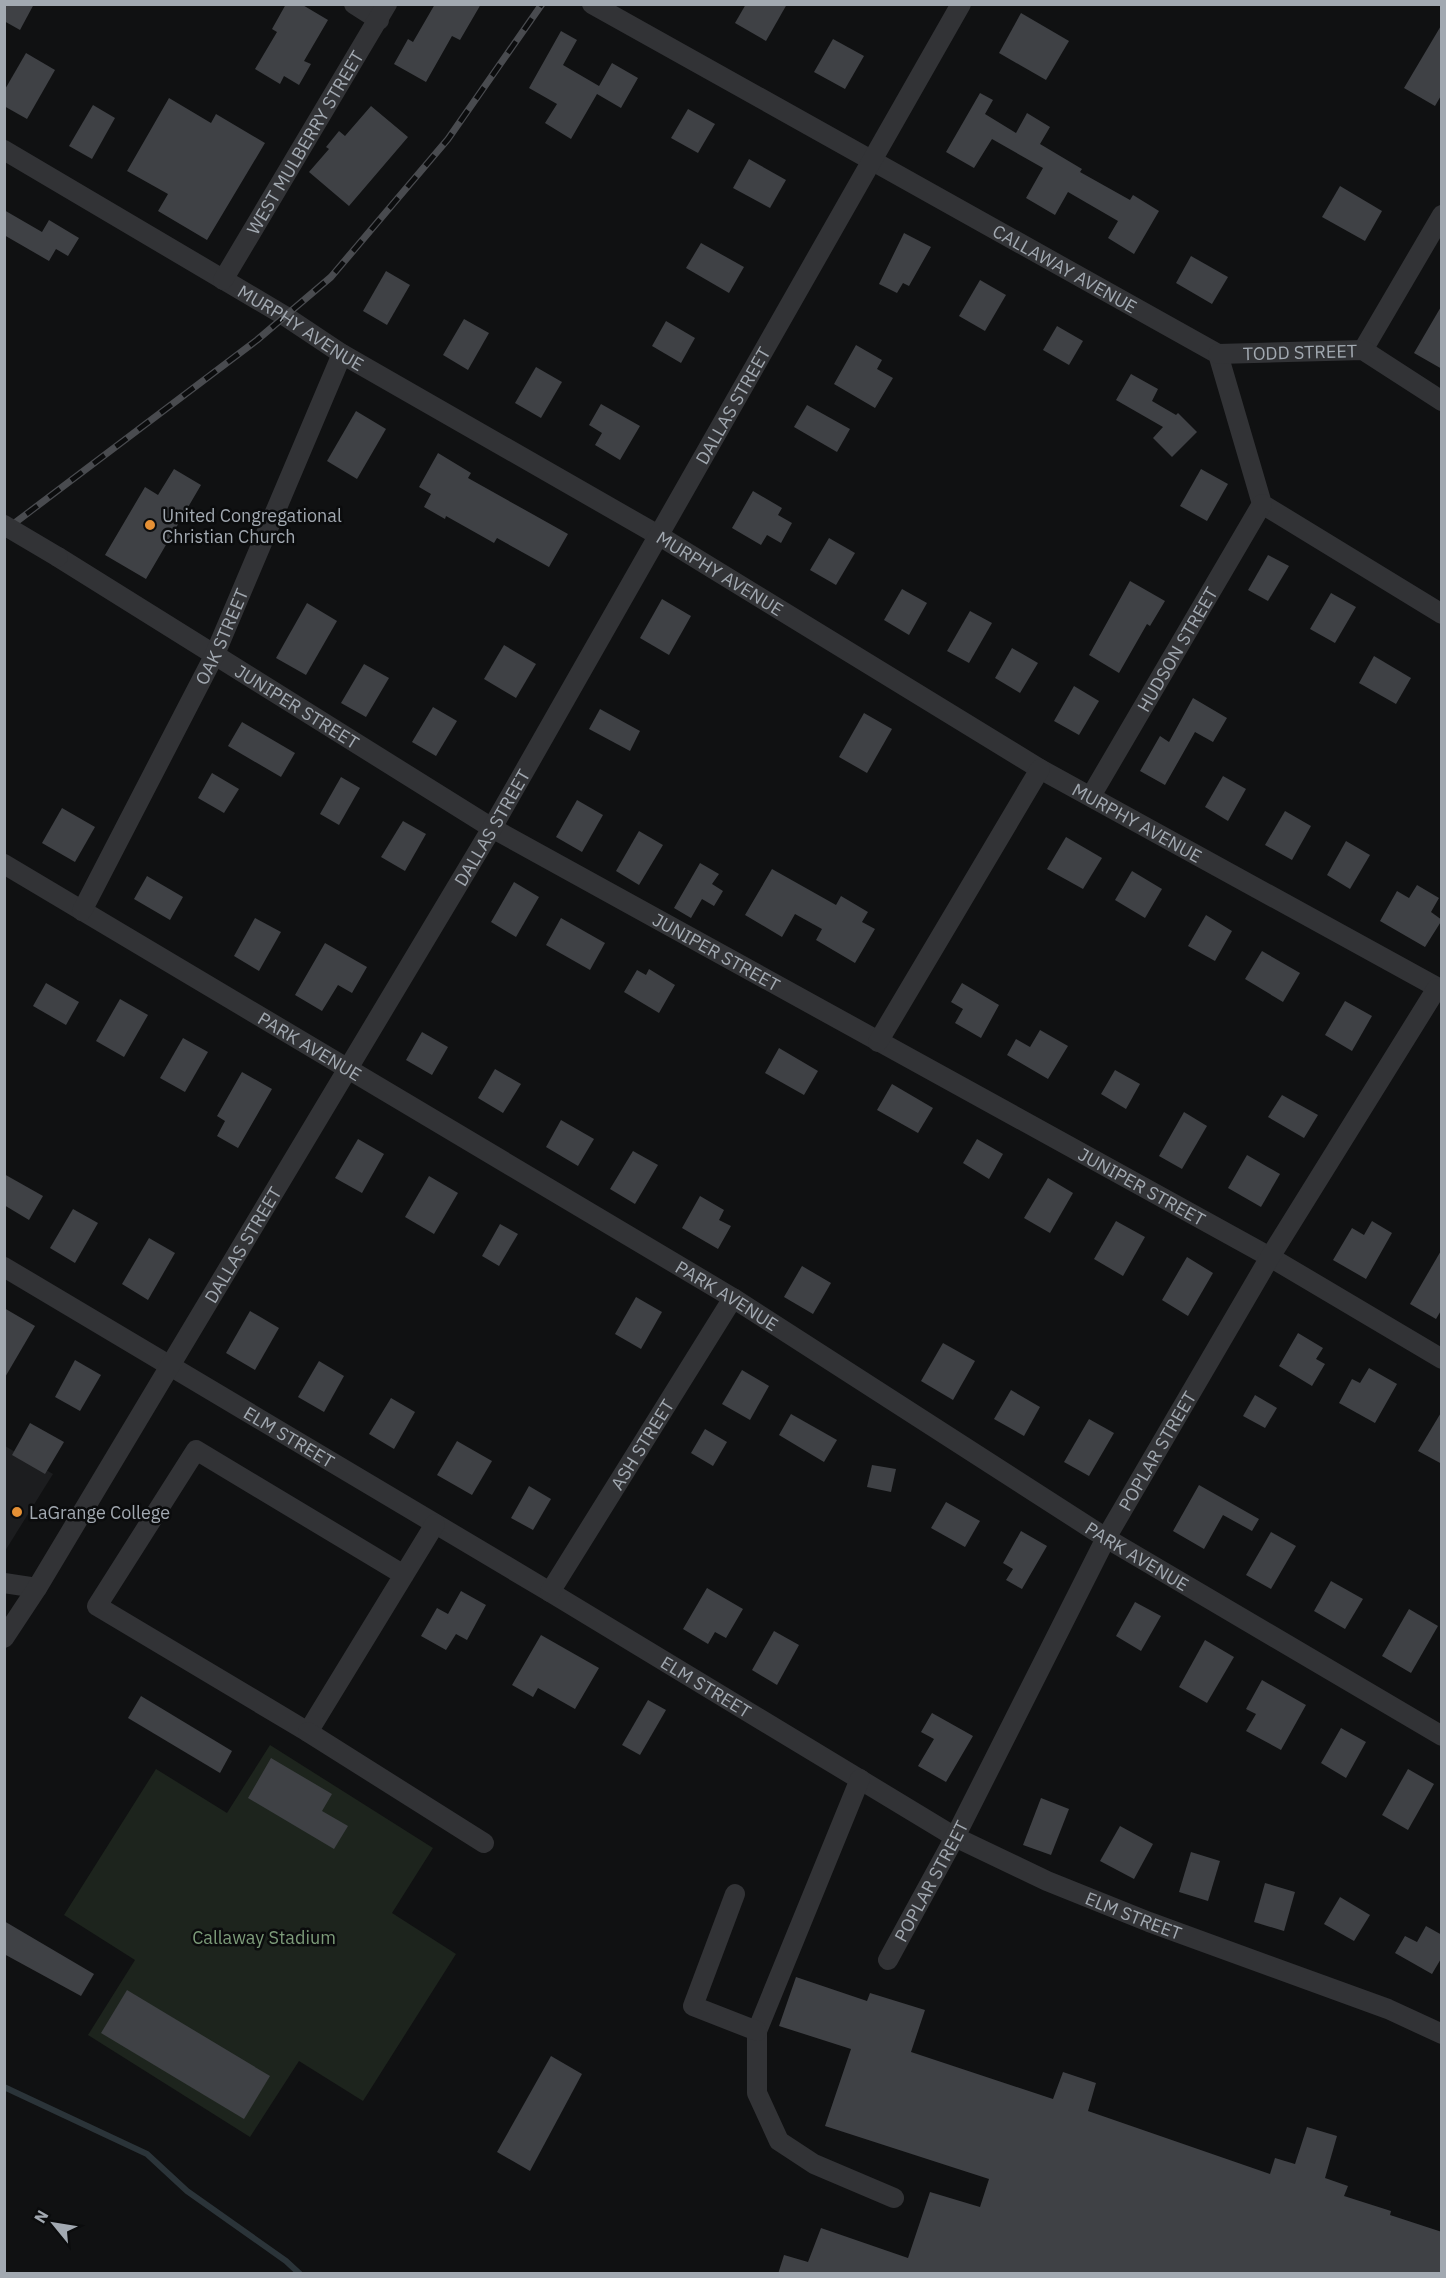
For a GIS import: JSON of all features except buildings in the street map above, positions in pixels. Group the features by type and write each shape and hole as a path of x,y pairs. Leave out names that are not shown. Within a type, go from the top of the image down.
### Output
{"street":[{"path":"354,4 383,12"},
{"name":"CALLAWAY AVENUE","path":"592,4 1218,354"},
{"name":"DALLAS STREET","path":"4,1638 37,1588 170,1367 179,1346 492,828 961,4"},
{"name":"WEST MULBERRY STREET","path":"223,280 383,12"},
{"name":"MURPHY AVENUE","path":"4,150 223,280 342,354 658,535 1040,769 1439,989"},
{"path":"1363,350 1442,215"},
{"name":"TODD STREET","path":"1218,354 1363,350 1442,401"},
{"name":"OAK STREET","path":"82,911 215,654 342,354"},
{"path":"1218,354 1262,504 1442,614"},
{"name":"HUDSON STREET","path":"1091,796 1262,504"},
{"name":"JUNIPER STREET","path":"4,525 492,828 1270,1257 1442,1359"},
{"path":"878,1042 1040,769"},
{"name":"PARK AVENUE","path":"4,864 733,1298 1106,1538 1442,1736"},
{"name":"POPLAR STREET","path":"888,1960 955,1837 1106,1538 1270,1257 1439,989"},
{"name":"ELM STREET","path":"4,1267 550,1592 955,1837 1047,1881 1149,1922 1388,2009 1442,2034"},
{"name":"ASH STREET","path":"550,1592 733,1298"},
{"path":"404,1575 196,1450 97,1606 308,1732 484,1844"},
{"path":"308,1732 435,1524"},
{"path":"4,1583 37,1588"},
{"path":"860,1779 757,2031 757,2094 779,2141 814,2164 894,2198"},
{"path":"735,1894 693,2006 757,2031"}],"shaded area":[{"name":"LaGrange College","path":"5,1446 53,1474 5,1551"}],"green space":[{"name":"Callaway Stadium","path":"270,1745 433,1848 392,1913 456,1954 363,2101 299,2061 250,2137 88,2035 135,1960 64,1915 156,1769 227,1813"}],"waterway":[{"path":"4,2087 147,2154 187,2191 286,2261 300,2274"}],"railway":[{"path":"4,531 257,340 331,277 448,139 542,4"}],"place":[{"name":"United Congregational Christian Church","path":"150,525"},
{"name":"LaGrange College","path":"17,1512"}]}
